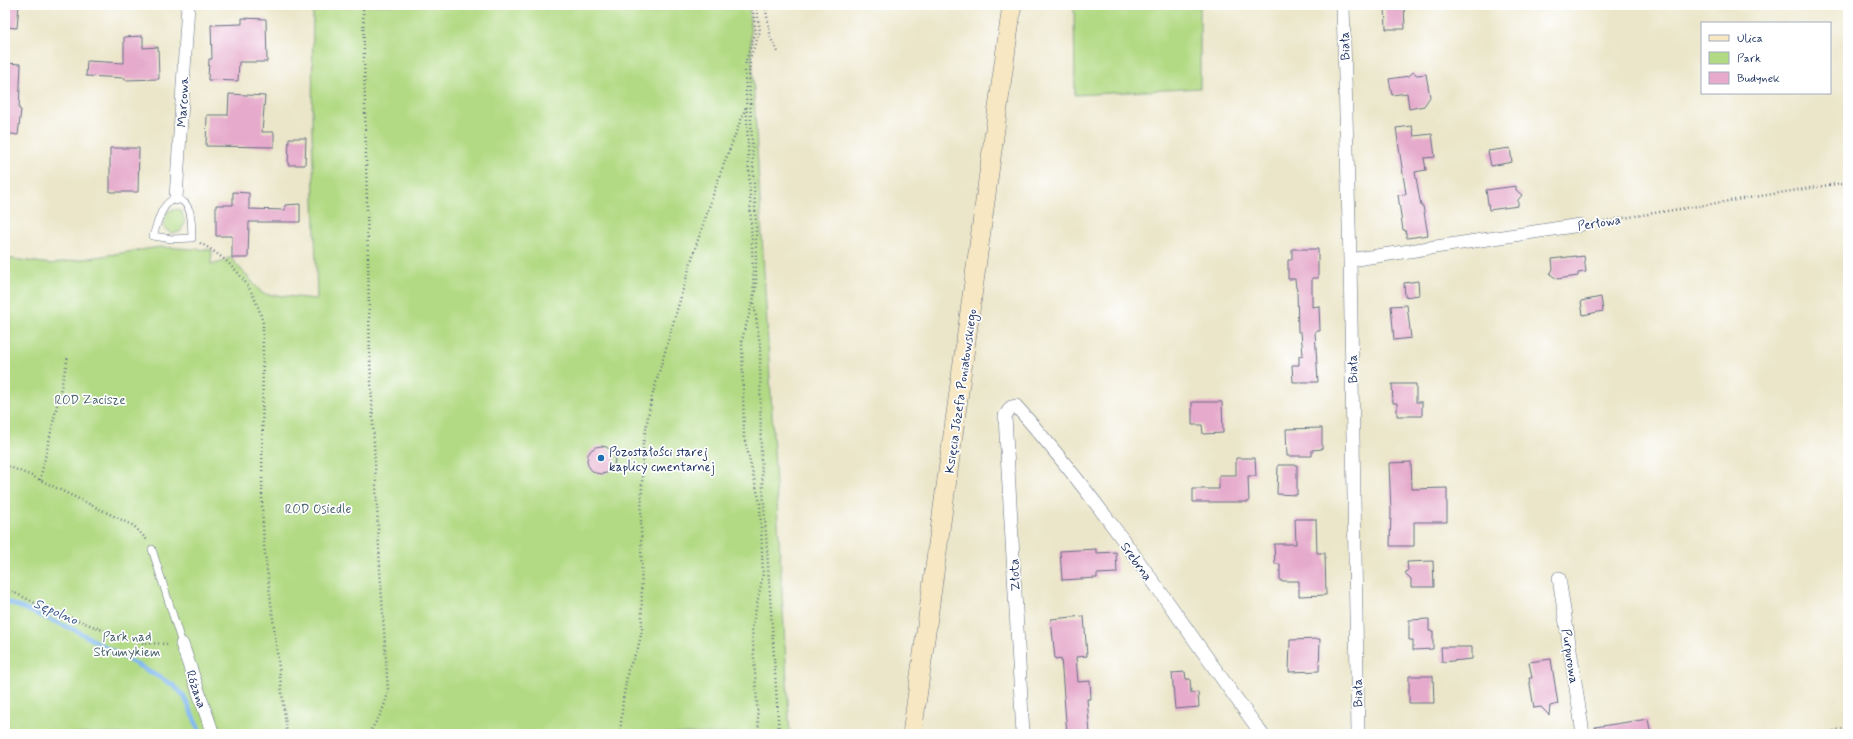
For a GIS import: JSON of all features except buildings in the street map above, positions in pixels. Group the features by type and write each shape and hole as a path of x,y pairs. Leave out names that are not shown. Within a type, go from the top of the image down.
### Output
{"main road":[{"name":"Księcia Józefa Poniatowskiego","path":"912,734 1012,5"},
{"name":"Księcia Józefa Poniatowskiego","path":"1006,47 1018,5"}],"street":[{"name":"Marcowa","path":"176,198 188,5"},
{"name":"Biała","path":"1343,5 1350,260 1358,734"},
{"name":"Perłowa","path":"1350,260 1580,225"},
{"name":"Srebrna","path":"1005,416 1011,407 1016,406 1039,432 1109,521 1262,734"},
{"name":"Złota","path":"1005,416 1023,734"},
{"name":"Purpurowa","path":"1559,578 1583,734"},
{"name":"Różana","path":"182,644 213,734"}],"lane":[{"path":"176,198 186,203 190,212 192,238 172,239 153,236 164,208 171,200 176,198"},
{"path":"152,549 182,644"}],"path":[{"path":"363,5 370,360 380,569 388,691 386,704 382,714 368,734"},
{"path":"752,5 756,32 746,60 746,105 752,276 760,345 761,458 779,734"},
{"path":"756,5 760,31 749,66 756,228 756,290 754,301 744,328 742,340 744,437 755,481 760,511 763,574 752,628 759,734"},
{"path":"765,5 771,39 778,54"},
{"path":"620,734 623,700 628,670 638,648 642,631 641,522 643,445 652,400 693,255 720,174 746,105"},
{"name":"Perłowa","path":"1580,225 1848,182"},
{"path":"192,238 217,252 243,279 253,294 263,323 262,506 264,537 287,734"},
{"path":"40,480 68,357"},
{"path":"5,465 40,480 134,526 145,537 152,549"},
{"path":"5,588 37,604 125,639 144,643 182,644"},
{"path":"1822,734 1848,727"}],"green space":[{"path":"313,5 749,5 790,734 5,734 5,258 51,264 160,247 212,250 211,265 222,262 230,257 263,294 317,299 312,130"},
{"path":"1074,5 1200,5 1200,88 1075,95"},
{"path":"178,209 182,212 185,223 180,232 171,233 164,228 164,222 168,211"}],"waterway":[{"name":"Sępolno","path":"5,601 77,631 173,685 184,696 201,734"}],"place":[{"name":"Pozostałości starej kaplicy cmentarnej","path":"601,458"}],"park label":[{"name":"ROD Zacisze","path":"90,399"},
{"name":"ROD Osiedle","path":"318,508"},
{"name":"Park nad Strumykiem","path":"127,644"}]}
